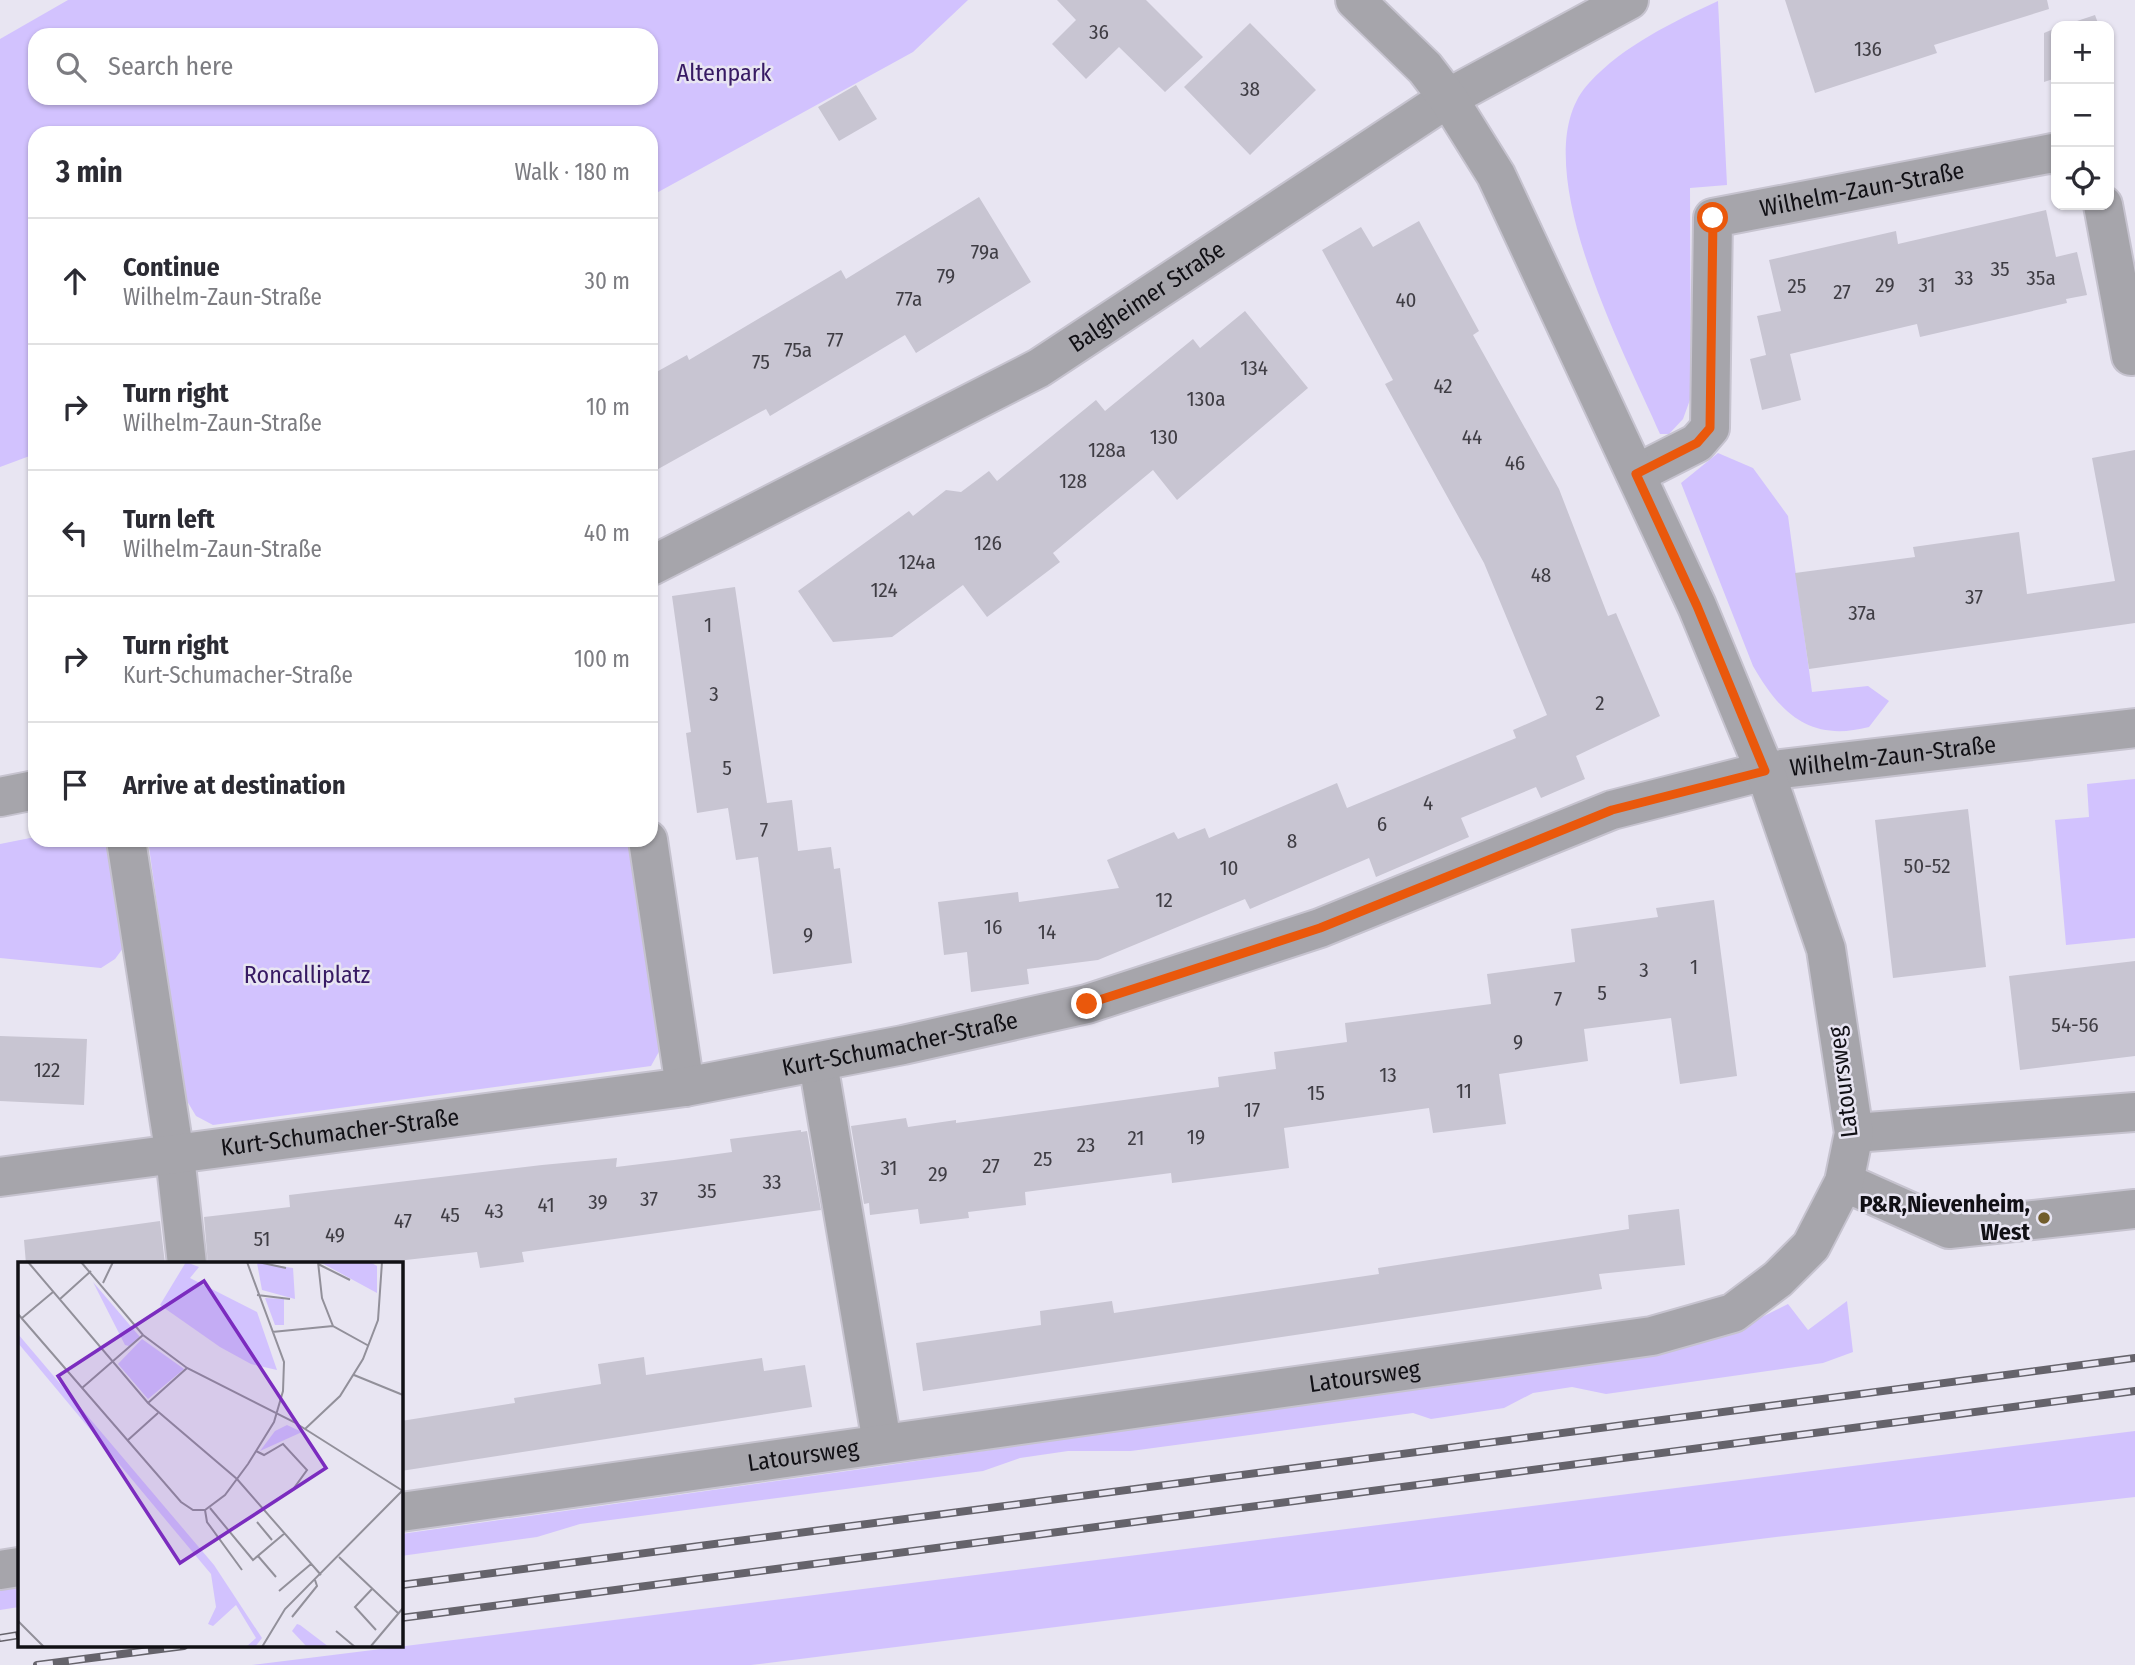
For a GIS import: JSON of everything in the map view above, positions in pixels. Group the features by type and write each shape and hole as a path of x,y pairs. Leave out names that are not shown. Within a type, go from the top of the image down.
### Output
{"street":[{"name":"Wilhelm-Zaun-Straße","path":"1355,0 1425,68 1448,98 1496,175 1697,606 1765,771 2135,728"},
{"name":"Balgheimer Straße","path":"658,562 1039,368 1448,98 1629,0"},
{"name":"Wilhelm-Zaun-Straße","path":"1636,474 1697,443 1710,428 1713,218 2051,153"},
{"path":"2104,210 2131,356"},
{"name":"Kurt-Schumacher-Straße","path":"0,1177 685,1087 818,1063 1087,1004 1320,928 1612,810 1765,771"},
{"name":"Latoursweg","path":"402,1512 1652,1336 1732,1313 1778,1279 1811,1246 1844,1182 1854,1133 1826,949 1765,771"},
{"path":"0,797 28,791"},
{"path":"127,847 175,1156 187,1262"},
{"path":"649,847 685,1087"},
{"path":"818,1063 882,1443"},
{"path":"1854,1133 2135,1112"},
{"path":"1844,1182 1949,1229 2135,1209"},
{"path":"0,1570 18,1567"}],"green space":[{"name":"Altenpark","path":"68,0 968,0 913,52 658,192 658,126 28,126 28,457 0,467 0,39"},
{"path":"1718,1 1727,185 1690,188 1691,397 1683,419 1669,434 1660,434 1604,308 1586,257 1572,206 1566,158 1571,116 1589,83 1618,57 1667,26"},
{"path":"1718,453 1753,468 1788,516 1812,692 1868,686 1889,701 1869,727 1830,731 1800,720 1775,698 1753,666 1681,483"},
{"path":"2135,779 2135,938 2066,945 2055,820 2089,817 2087,784"},
{"path":"28,838 28,847 120,847 129,940 115,959 101,968 0,958 0,844"},
{"name":"Roncalliplatz","path":"149,847 634,847 661,1048 651,1066 213,1125 196,1116 184,1096"},
{"path":"1847,1301 1853,1352 1823,1363 1606,1394 1572,1387 1533,1393 1504,1408 1431,1419 1413,1413 1131,1451 1068,1451 1020,1458 983,1471 580,1524 537,1537 402,1556 402,1534 883,1466 1646,1351 1740,1328 1788,1304 1808,1330"},
{"path":"2135,1431 2135,1497 1785,1536 751,1665 252,1665"},
{"path":"18,1586 18,1607 0,1610 0,1588"}],"building":[{"path":"1057,0 1146,0 1203,57 1165,92 1119,47 1086,79 1052,44 1076,20"},
{"path":"1785,0 2047,0 2049,9 1934,45 1937,53 1815,93"},
{"path":"2095,15 2097,21 2077,21"},
{"path":"1250,23 1316,90 1250,155 1184,87"},
{"path":"2051,30 2051,80 2044,82 2044,33"},
{"path":"856,85 877,119 839,141 818,107"},
{"path":"979,197 1031,282 916,353 905,335 770,416 766,409 658,469 658,371 687,355 689,360 841,270 846,279"},
{"path":"2046,210 2056,257 2077,252 2087,295 2066,299 2067,303 1920,337 1917,324 1790,354 1801,400 1762,410 1750,359 1766,355 1757,316 1781,311 1769,260 1896,231 1898,244"},
{"path":"1419,221 1479,331 1473,335 1559,489 1608,616 1616,613 1660,716 1576,756 1585,779 1541,798 1536,787 1461,818 1469,837 1376,877 1369,858 1250,909 1245,899 1098,960 1027,969 1029,984 971,992 967,952 944,955 938,902 1018,892 1019,902 1119,888 1107,860 1174,832 1178,839 1205,828 1209,838 1337,783 1347,808 1516,738 1513,730 1547,715 1484,563 1385,384 1393,380 1322,250 1361,227 1373,247"},
{"path":"1245,311 1308,388 1177,500 1153,470 1053,553 1060,562 987,617 963,585 892,637 833,642 798,591 909,511 913,516 946,490 961,492 989,471 997,481 1096,400 1105,411 1193,339 1200,348"},
{"path":"2135,450 2135,623 1809,669 1795,573 1915,557 1913,547 2019,532 2027,594 2115,581 2092,458"},
{"path":"735,587 767,803 792,800 798,851 831,847 834,869 840,868 852,963 773,974 758,857 736,860 728,808 697,813 686,733 691,732 672,596"},
{"path":"1968,809 1986,967 1893,978 1875,820"},
{"path":"1714,900 1737,1076 1680,1084 1671,1018 1584,1029 1588,1061 1499,1074 1506,1124 1433,1133 1429,1108 1284,1128 1289,1168 1172,1183 1171,1173 1025,1192 1026,1205 968,1212 969,1218 920,1224 918,1209 870,1215 869,1203 864,1204 851,1126 906,1118 908,1127 956,1120 956,1123 1219,1087 1218,1077 1276,1069 1274,1052 1347,1042 1345,1023 1491,1004 1487,974 1575,962 1571,929 1658,917 1656,908"},
{"path":"2135,961 2135,1056 2020,1070 2009,976"},
{"path":"0,1036 87,1039 84,1105 0,1101"},
{"path":"807,1131 821,1210 522,1252 524,1262 480,1268 477,1252 388,1262 208,1262 204,1217 290,1207 289,1195 617,1158 616,1167 674,1160 732,1152 730,1139"},
{"path":"1679,1209 1685,1265 1599,1274 1602,1289 923,1391 916,1343 1041,1325 1040,1311 1112,1301 1114,1313 1379,1274 1378,1268 1629,1229 1628,1215"},
{"path":"160,1221 165,1262 26,1262 24,1240"},
{"path":"644,1357 646,1375 762,1358 764,1371 805,1365 812,1407 402,1471 402,1421 515,1403 514,1398 601,1384 598,1364"}],"railway":[{"path":"402,1585 2135,1358"},
{"path":"402,1618 2135,1391"},
{"path":"0,1638 18,1635"},
{"path":"37,1665 169,1648"}],"place":[{"name":"P&R,Nievenheim, West","path":"2044,1218"}],"route":[{"path":"1087,1004 1320,928 1612,810 1765,771 1697,606 1636,474 1697,443 1710,428 1713,218"}]}
